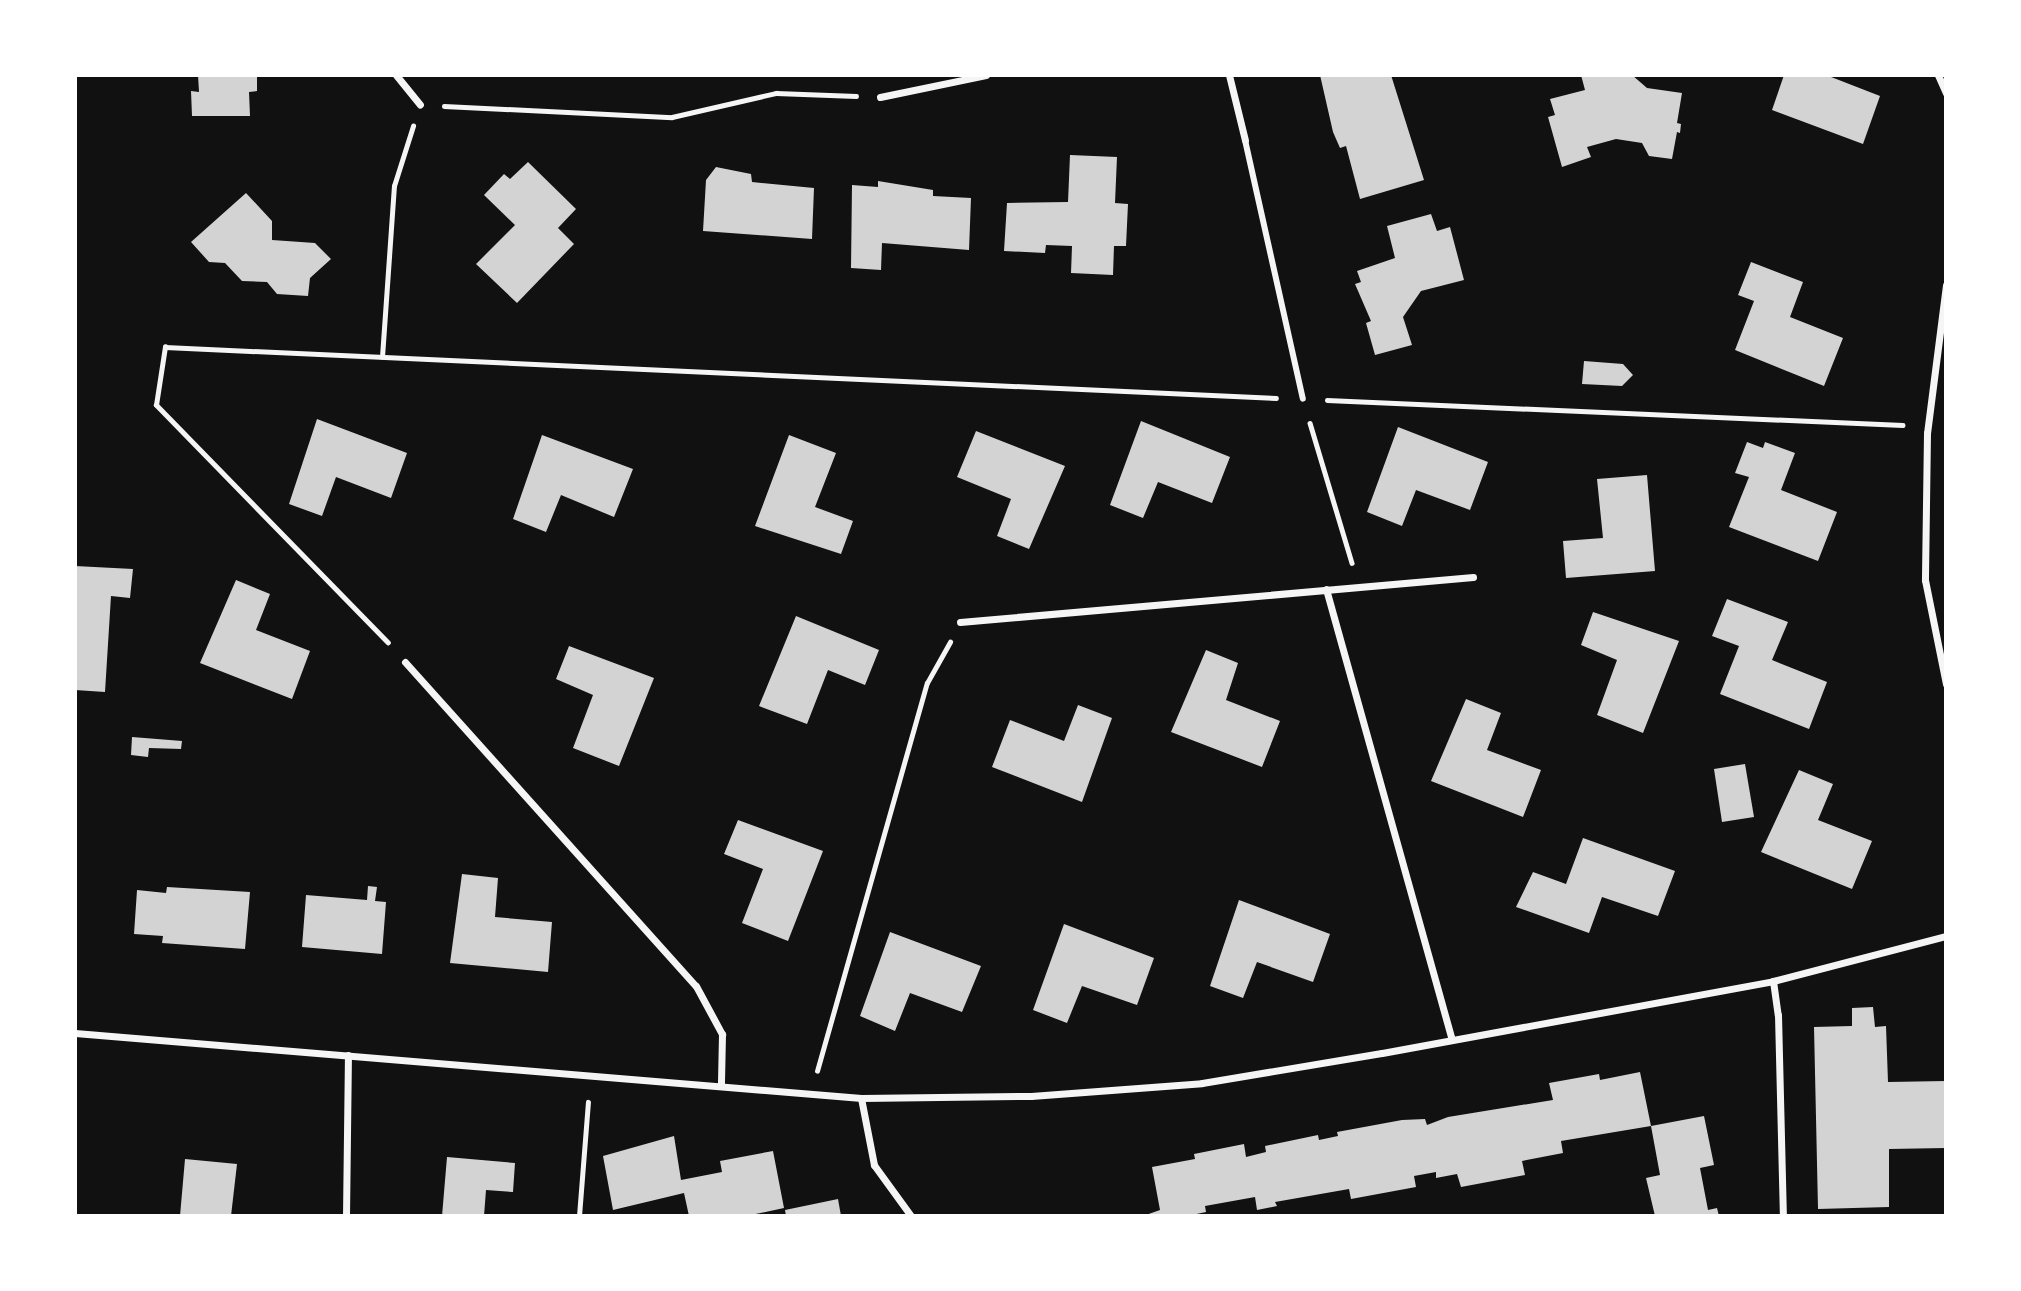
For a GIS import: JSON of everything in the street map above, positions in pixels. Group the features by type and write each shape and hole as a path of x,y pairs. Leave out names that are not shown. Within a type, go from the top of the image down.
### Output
{"street":[{"path":"396,75 420,104"},
{"path":"880,97 986,75"},
{"path":"1229,75 1303,399"},
{"path":"1938,75 1946,93"},
{"path":"1946,285 1929,426 1925,580 1946,684"},
{"path":"960,622 1473,578"},
{"path":"1326,589 1451,1040"},
{"path":"405,662 696,986 722,1034 721,1083"},
{"path":"75,1032 721,1083 861,1098 1031,1096 1202,1083 1451,1040 1773,981 1946,936"},
{"path":"1773,981 1778,1015 1783,1216"},
{"path":"346,1216 348,1055"},
{"path":"861,1098 874,1165 911,1216"}],"path":[{"path":"382,357 394,186 420,104 672,117 776,93 880,97"},
{"path":"405,662 156,405 166,347 1929,426"},
{"path":"1303,399 1359,586"},
{"path":"811,1091 927,683 960,622"},
{"path":"579,1216 591,1073"}],"building":[{"path":"198,75 257,75 257,91 249,92 250,116 192,116 191,91 199,92"},
{"path":"1320,75 1391,75 1424,180 1360,199 1346,146 1340,148 1333,132"},
{"path":"1581,75 1632,75 1647,88 1682,93 1677,123 1681,124 1680,133 1677,132 1672,159 1649,156 1642,143 1616,139 1587,147 1591,157 1562,167 1548,117 1555,115 1550,99 1585,90"},
{"path":"1784,75 1826,75 1880,96 1863,144 1772,110"},
{"path":"1070,155 1117,157 1115,203 1128,204 1126,246 1114,246 1113,275 1071,273 1072,246 1046,245 1045,253 1004,251 1007,203 1068,202"},
{"path":"528,162 576,209 558,228 574,244 517,303 476,264 515,225 484,195 504,174 510,179"},
{"path":"716,167 751,174 752,182 814,188 812,239 703,231 706,180"},
{"path":"878,181 933,190 933,196 971,198 969,250 882,243 881,270 851,268 852,185 878,187"},
{"path":"246,193 272,221 272,240 315,243 331,259 310,278 308,296 277,294 267,282 242,281 225,263 209,262 191,242"},
{"path":"1431,214 1437,231 1450,227 1464,280 1421,291 1403,317 1412,345 1375,355 1366,323 1371,321 1355,284 1361,282 1357,271 1395,258 1387,226"},
{"path":"1751,262 1803,282 1790,317 1843,338 1824,386 1735,350 1754,301 1738,295"},
{"path":"1584,361 1623,364 1633,375 1622,386 1582,384"},
{"path":"317,419 407,453 391,498 336,477 322,516 289,504"},
{"path":"1141,421 1230,457 1212,503 1158,482 1143,518 1110,505"},
{"path":"1398,427 1488,462 1470,510 1416,490 1402,526 1367,512"},
{"path":"976,431 1065,466 1029,549 997,536 1011,499 957,477"},
{"path":"542,435 633,469 614,517 561,495 546,532 513,519"},
{"path":"789,435 836,453 815,507 853,521 841,554 755,526"},
{"path":"1747,442 1763,448 1765,442 1795,453 1781,490 1837,512 1818,561 1729,527 1749,477 1735,473"},
{"path":"1647,475 1655,571 1566,578 1563,541 1603,538 1597,479"},
{"path":"75,566 133,569 130,598 111,596 105,692 75,690"},
{"path":"236,580 270,594 256,630 310,651 292,699 200,663"},
{"path":"1727,599 1788,622 1772,660 1827,682 1809,729 1720,694 1739,646 1712,636"},
{"path":"1593,612 1679,641 1643,733 1597,715 1617,660 1581,645"},
{"path":"796,616 879,650 865,685 828,670 807,724 759,706"},
{"path":"569,646 654,678 619,766 573,748 593,695 556,679"},
{"path":"1206,650 1238,663 1226,700 1280,721 1262,767 1171,732"},
{"path":"1466,699 1501,713 1487,750 1541,770 1523,817 1431,781"},
{"path":"1078,705 1112,718 1082,802 992,767 1010,720 1064,741"},
{"path":"132,737 182,741 181,749 149,748 148,757 131,755"},
{"path":"1745,764 1754,817 1722,822 1714,769"},
{"path":"1799,770 1833,784 1818,820 1872,841 1852,889 1761,852"},
{"path":"738,820 823,851 788,941 742,923 763,869 724,854"},
{"path":"1583,838 1675,871 1658,916 1602,897 1589,933 1516,907 1533,872 1566,884"},
{"path":"462,874 498,878 495,917 552,922 548,972 450,963"},
{"path":"368,886 377,887 375,901 386,902 382,954 302,947 306,895 367,900"},
{"path":"167,887 250,892 245,949 162,943 163,936 134,934 137,890 166,893"},
{"path":"1239,900 1330,934 1313,982 1257,962 1243,998 1210,986"},
{"path":"1064,924 1154,958 1137,1005 1082,986 1067,1023 1033,1010"},
{"path":"890,932 981,966 962,1012 910,993 895,1031 860,1016"},
{"path":"1873,1007 1875,1027 1886,1026 1888,1082 1946,1081 1946,1148 1889,1149 1889,1207 1818,1209 1814,1027 1852,1026 1852,1008"},
{"path":"1640,1072 1651,1126 1561,1141 1563,1153 1522,1161 1525,1175 1461,1187 1457,1174 1436,1178 1436,1172 1414,1176 1416,1187 1351,1199 1349,1189 1275,1202 1277,1206 1257,1210 1255,1197 1205,1206 1206,1212 1187,1216 1143,1216 1160,1210 1152,1167 1195,1159 1194,1154 1244,1144 1246,1157 1266,1152 1265,1146 1318,1135 1319,1140 1338,1136 1337,1132 1402,1120 1425,1119 1427,1125 1448,1117 1553,1100 1549,1083 1599,1074 1600,1080"},
{"path":"1704,1116 1714,1165 1700,1168 1708,1210 1717,1208 1719,1216 1655,1216 1646,1178 1660,1175 1651,1126"},
{"path":"674,1136 681,1180 722,1172 720,1161 773,1151 784,1208 746,1216 689,1216 684,1193 613,1210 603,1156"},
{"path":"447,1157 515,1163 513,1192 486,1190 484,1216 442,1216"},
{"path":"185,1159 237,1164 231,1216 180,1216"},
{"path":"838,1199 841,1216 786,1216 785,1210"}]}
